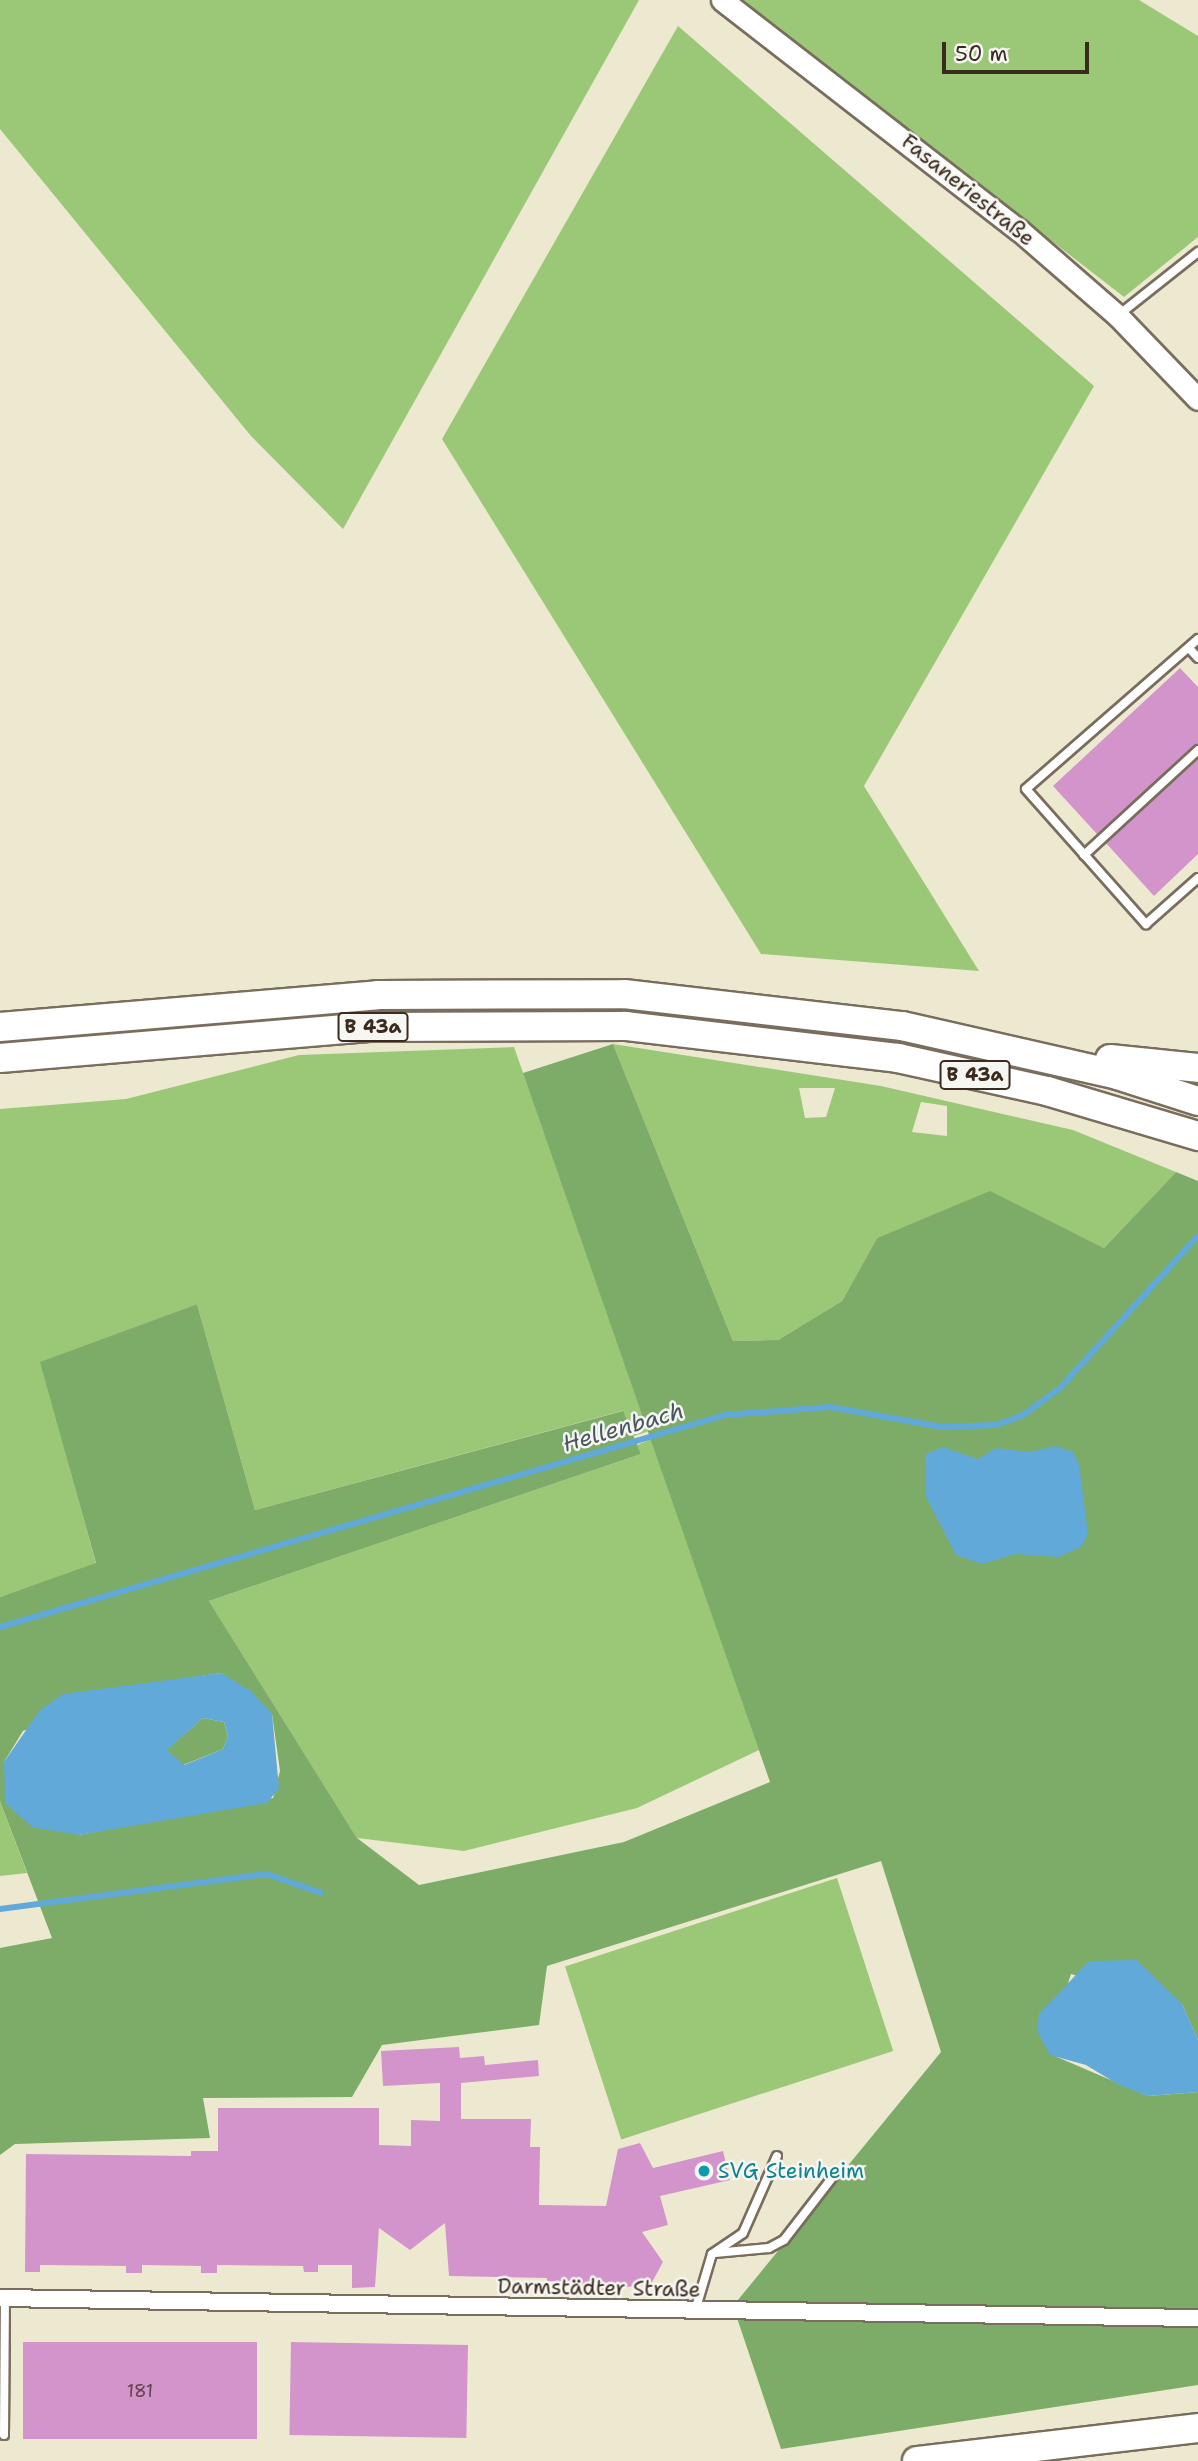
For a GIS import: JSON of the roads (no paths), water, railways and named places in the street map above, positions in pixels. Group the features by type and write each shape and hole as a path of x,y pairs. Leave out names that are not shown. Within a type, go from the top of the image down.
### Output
{"highway":[{"name":"B 43a","path":"0,1027 278,1000 518,990 754,1004 955,1038 1117,1075 1198,1101"},
{"name":"B 43a","path":"0,1058 372,1027 626,1026 898,1058 1047,1091 1198,1136"},
{"path":"955,1038 1198,1068"},
{"path":"916,2461 1198,2428"}],"street":[{"name":"Fasaneriestraße","path":"722,0 960,181 1118,316 1198,399"},
{"name":"Darmstädter Straße","path":"2,2298 1198,2318"}],"lane":[{"path":"1118,316 1198,251"},
{"path":"1198,639 1026,789 1146,924 1198,878"},
{"path":"1189,648 1198,658"},
{"path":"1084,855 1198,750"},
{"path":"695,2311 712,2254 743,2233 777,2156"},
{"path":"712,2254 769,2248 784,2240 835,2174"},
{"path":"2,2298 4,2435"}],"water":[{"path":"1056,1446 1073,1452 1079,1464 1088,1534 1081,1547 1059,1557 1015,1554 982,1564 956,1555 926,1497 925,1454 943,1447 978,1459 996,1448 1029,1452"},
{"path":"221,1673 251,1691 272,1714 279,1788 267,1803 79,1835 32,1827 5,1803 4,1762 40,1710 63,1694","holes":["203,1718 224,1722 228,1736 223,1749 184,1765 167,1750"]},
{"path":"1137,1960 1182,2004 1198,2040 1198,2092 1148,2096 1119,2085 1086,2065 1050,2055 1037,2031 1039,2014 1089,1961"}],"waterway":[{"name":"Hellenbach","path":"0,1627 725,1415 830,1407 942,1427 996,1425 1023,1415 1060,1388 1198,1236"},
{"path":"0,1909 267,1874 321,1893"}],"place":[{"name":"SVG Steinheim","path":"704,2171"}]}
